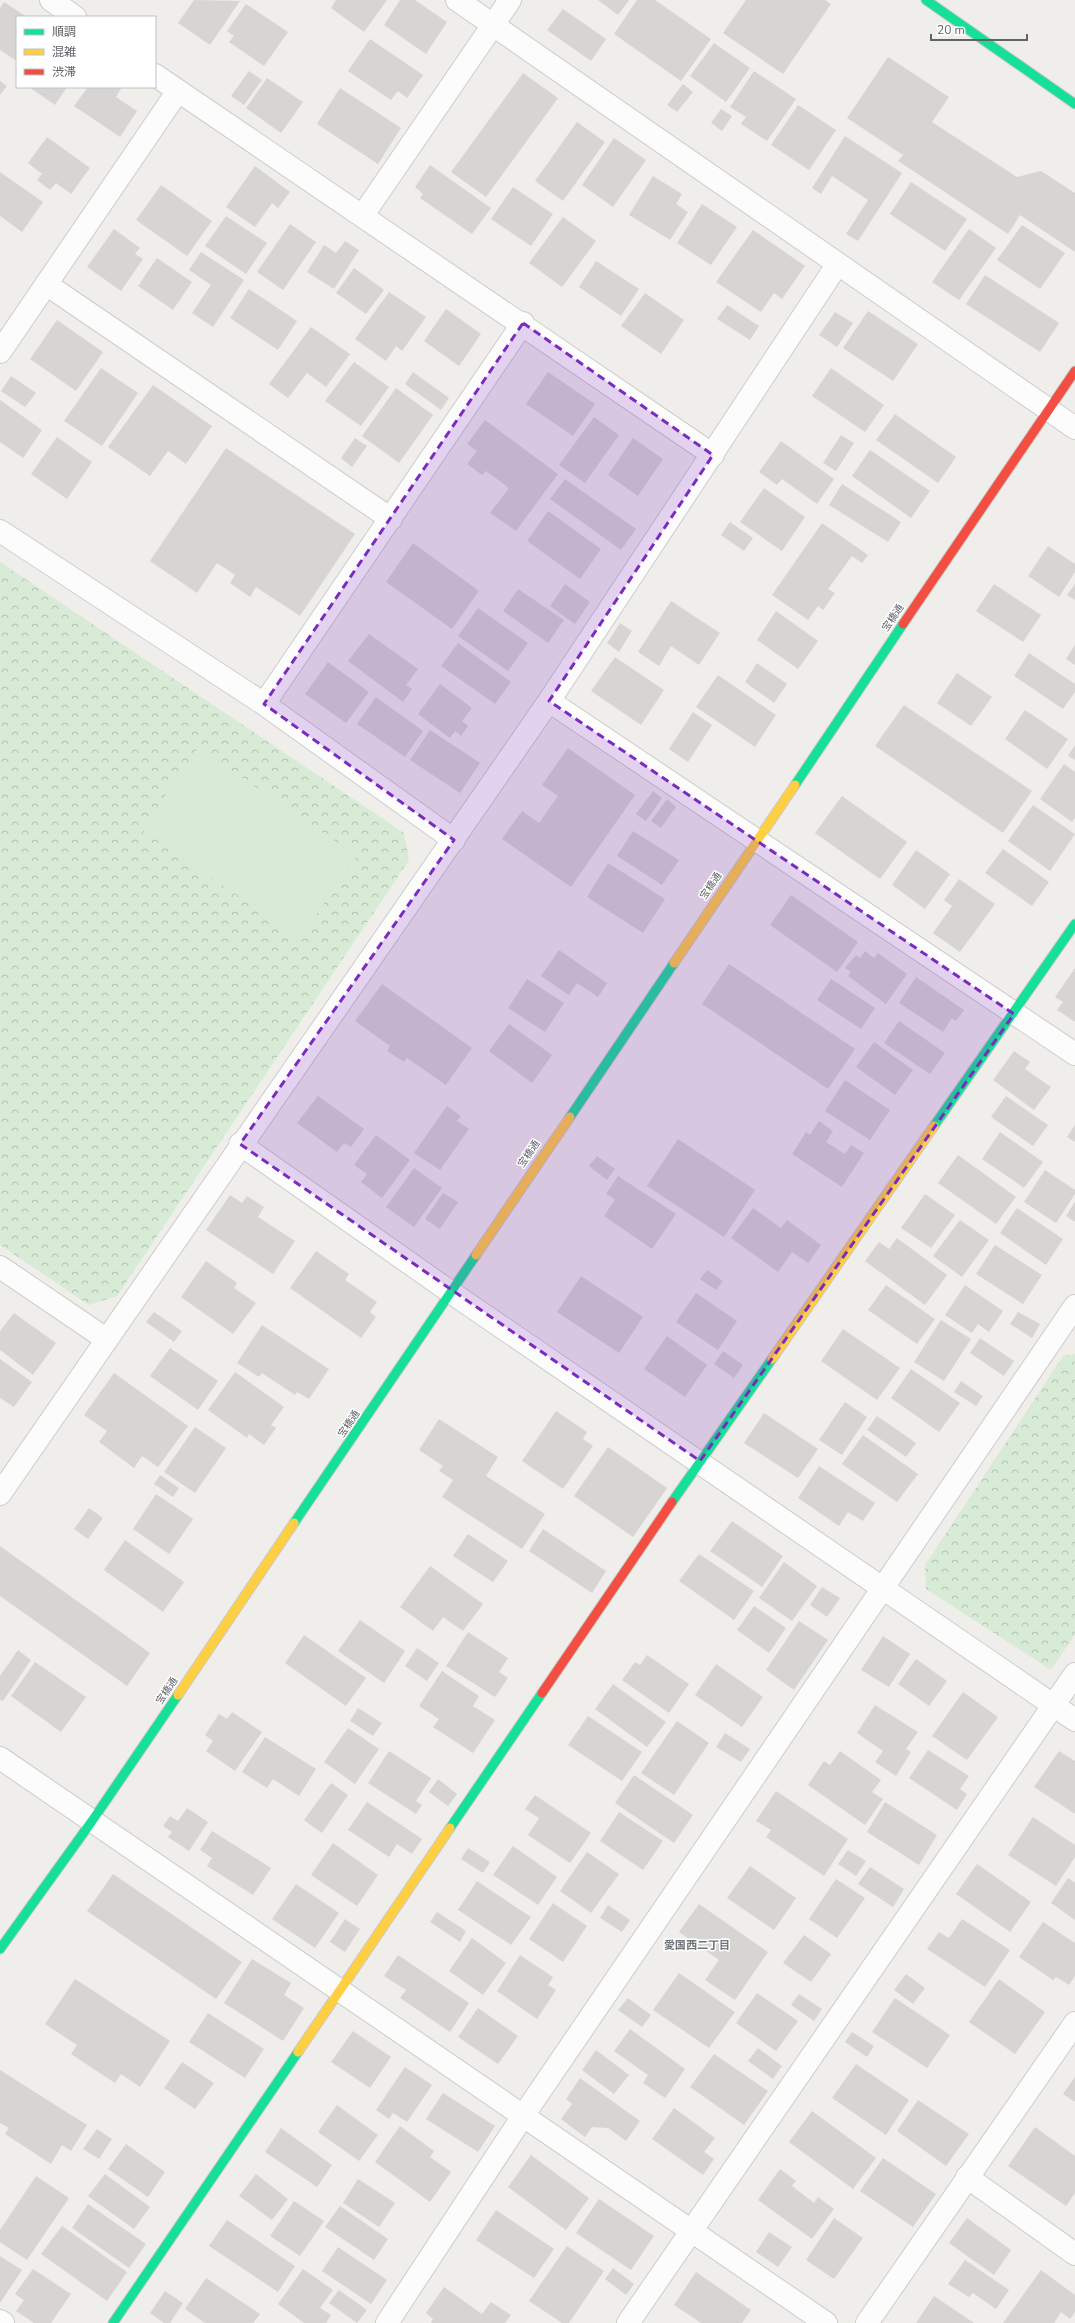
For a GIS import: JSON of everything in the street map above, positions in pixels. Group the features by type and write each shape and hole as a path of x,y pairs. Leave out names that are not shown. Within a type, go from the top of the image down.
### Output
{"street":[{"path":"51,0 74,16"},
{"path":"457,0 837,265 1075,428"},
{"path":"363,215 510,0"},
{"path":"926,0 1075,104"},
{"path":"156,75 713,455"},
{"path":"0,352 178,91"},
{"path":"0,1494 240,1144 454,840 549,701 713,455 837,265"},
{"path":"46,284 391,519"},
{"path":"264,704 523,324"},
{"name":"宝橋通","path":"0,1949 92,1821 415,1347 449,1291 1075,371"},
{"path":"0,531 264,704 454,840"},
{"path":"549,701 1075,1054"},
{"path":"114,2323 700,1461 1014,1014 1075,924"},
{"path":"240,1144 449,1291 700,1461 1075,1720"},
{"path":"0,1267 106,1339"},
{"path":"387,2323 524,2116 884,1588 1071,1320"},
{"path":"628,2323 1075,1674"},
{"path":"0,1758 826,2323"},
{"path":"868,2323 1075,2023"},
{"path":"968,2177 1075,2254"},
{"path":"0,2321 4,2323"}],"highlighted area":[{"path":"523,323 713,455 549,701 1014,1014 700,1461 240,1144 454,840 264,704"}],"green space":[{"path":"0,562 404,833 409,860 117,1296 89,1305 0,1245"},
{"path":"198,748 357,856 300,938 142,830"},
{"path":"1075,1354 1075,1634 1051,1670 926,1589 925,1565 1063,1356"}],"building":[{"path":"194,0 240,1 210,45 178,23"},
{"path":"336,0 387,0 364,32 331,8"},
{"path":"400,0 415,0 447,22 426,54 384,25"},
{"path":"598,0 629,0 618,15"},
{"path":"637,0 655,0 711,39 681,81 614,34"},
{"path":"746,0 825,0 831,4 783,74 723,33"},
{"path":"4,2 25,16 16,16 16,60 0,50 0,8"},
{"path":"246,4 288,32 264,66 229,42 234,36 227,31"},
{"path":"563,9 606,39 591,61 547,30"},
{"path":"370,39 423,75 407,98 398,91 391,100 348,71"},
{"path":"714,43 750,68 726,102 690,76"},
{"path":"888,57 949,97 932,122 1017,177 1041,171 1075,193 1075,252 1020,215 1008,234 898,161 903,155 847,118"},
{"path":"249,71 262,80 244,105 231,96"},
{"path":"754,71 796,99 767,141 741,124 746,117 730,107"},
{"path":"523,73 558,98 486,197 451,172"},
{"path":"267,78 303,102 281,133 246,108"},
{"path":"0,81 7,86 0,95"},
{"path":"683,84 693,92 677,112 667,105"},
{"path":"30,88 66,88 55,105"},
{"path":"87,88 121,88 116,97 137,111 120,137 74,106"},
{"path":"340,88 401,128 378,164 317,124"},
{"path":"798,105 836,130 809,170 771,145"},
{"path":"721,109 732,116 722,131 711,123"},
{"path":"577,122 605,142 563,201 535,181"},
{"path":"845,136 902,173 858,241 846,234 868,200 832,176 821,194 812,188"},
{"path":"47,137 90,168 71,194 56,183 50,190 37,180 42,174 28,163"},
{"path":"614,138 646,160 613,207 582,185"},
{"path":"430,165 491,208 472,234 420,198 423,194 415,187"},
{"path":"255,166 290,192 278,208 272,203 255,227 226,207"},
{"path":"0,172 43,202 22,232 0,216"},
{"path":"653,176 682,194 676,204 688,212 670,240 629,215"},
{"path":"911,182 967,219 945,251 890,214"},
{"path":"161,185 212,221 187,256 136,220"},
{"path":"513,187 553,214 531,246 491,219"},
{"path":"702,204 737,227 711,265 677,243"},
{"path":"226,216 267,243 246,274 205,246"},
{"path":"563,217 596,241 562,287 529,263"},
{"path":"290,224 316,242 283,290 257,272"},
{"path":"1022,225 1065,253 1040,289 997,260"},
{"path":"114,229 140,248 135,254 143,259 121,291 87,267"},
{"path":"969,229 996,248 959,300 932,282"},
{"path":"753,230 805,266 782,299 774,293 761,312 716,282"},
{"path":"345,241 359,250 334,289 307,272 324,245 336,253"},
{"path":"201,252 244,280 213,327 192,313 211,285 189,270"},
{"path":"157,258 192,282 173,310 138,286"},
{"path":"596,261 639,289 621,316 579,287"},
{"path":"354,268 384,290 366,314 336,293"},
{"path":"985,275 1059,323 1040,352 966,304"},
{"path":"249,289 297,321 278,350 230,318"},
{"path":"389,292 426,317 402,351 396,346 386,361 355,339"},
{"path":"645,293 684,320 661,354 621,326"},
{"path":"727,305 759,326 750,340 717,319"},
{"path":"446,309 481,334 459,366 424,341"},
{"path":"868,311 918,344 893,381 843,348"},
{"path":"835,312 853,323 837,347 819,335"},
{"path":"57,320 103,352 76,391 30,359"},
{"path":"311,327 350,354 326,387 307,373 288,398 269,384"},
{"path":"354,362 389,387 361,426 325,401"},
{"path":"101,368 138,393 102,446 64,421"},
{"path":"831,368 884,405 865,432 812,396"},
{"path":"413,372 449,398 441,410 405,384"},
{"path":"548,372 595,404 573,436 526,404"},
{"path":"11,376 36,393 25,407 1,391"},
{"path":"153,385 212,426 186,464 168,451 150,476 108,447"},
{"path":"396,388 433,415 399,463 362,436"},
{"path":"0,400 42,430 23,458 0,442"},
{"path":"895,414 956,457 938,483 876,440"},
{"path":"594,417 619,435 585,483 559,465"},
{"path":"485,420 558,474 516,531 490,513 509,488 486,471 482,475 467,464 477,451 467,444"},
{"path":"841,435 854,443 836,471 823,463"},
{"path":"57,437 92,462 67,499 31,474"},
{"path":"355,438 367,446 352,467 341,458"},
{"path":"633,438 663,459 638,496 608,475"},
{"path":"781,441 834,479 817,504 782,479 777,485 759,472"},
{"path":"226,448 355,534 300,616 256,587 250,597 230,583 235,575 217,563 197,593 150,561"},
{"path":"870,450 930,491 911,518 852,476"},
{"path":"565,479 636,529 621,550 550,499"},
{"path":"842,484 901,522 888,542 829,505"},
{"path":"764,488 805,517 782,551 740,522"},
{"path":"548,511 601,549 580,579 527,541"},
{"path":"730,522 753,538 744,551 721,535"},
{"path":"822,523 868,555 862,563 852,556 828,589 835,593 823,610 818,606 808,620 772,595"},
{"path":"413,543 479,591 452,629 386,582"},
{"path":"1048,546 1075,564 1075,572 1059,597 1028,576"},
{"path":"565,584 590,602 575,624 550,606"},
{"path":"994,584 1041,615 1023,642 976,611"},
{"path":"1075,584 1075,600 1067,595"},
{"path":"518,589 564,620 548,643 503,611"},
{"path":"671,601 720,633 699,665 671,646 659,666 638,652"},
{"path":"478,608 528,643 508,671 458,636"},
{"path":"776,611 818,641 798,669 757,640"},
{"path":"620,623 632,631 619,652 607,643"},
{"path":"369,634 418,669 406,685 412,689 403,702 348,661"},
{"path":"458,643 511,682 495,704 441,666"},
{"path":"1075,645 1075,665 1066,659"},
{"path":"1029,653 1075,684 1075,692 1063,709 1014,676"},
{"path":"615,657 664,690 641,725 591,691"},
{"path":"328,662 369,692 346,723 305,694"},
{"path":"757,663 787,684 774,703 745,682"},
{"path":"957,673 992,697 971,726 937,703"},
{"path":"718,675 776,715 755,747 696,707"},
{"path":"440,684 472,708 462,721 468,726 461,736 455,731 450,738 418,714"},
{"path":"376,697 423,731 405,757 357,724"},
{"path":"904,705 1032,791 1003,833 875,746"},
{"path":"1025,710 1068,739 1047,769 1005,739"},
{"path":"693,712 712,725 688,762 669,749"},
{"path":"430,730 480,763 460,793 410,760"},
{"path":"1075,745 1075,760 1068,756"},
{"path":"568,748 635,795 571,887 502,839 522,811 539,823 558,796 542,785"},
{"path":"1064,764 1075,772 1075,818 1072,822 1040,799"},
{"path":"653,791 662,798 646,821 636,814"},
{"path":"842,796 907,842 880,879 815,833"},
{"path":"667,799 676,807 661,828 651,821"},
{"path":"1033,805 1075,834 1050,871 1008,841"},
{"path":"633,831 679,860 662,885 617,856"},
{"path":"1003,849 1049,882 1032,906 985,873"},
{"path":"916,850 950,874 925,909 892,885"},
{"path":"608,863 665,899 643,933 587,897"},
{"path":"959,879 995,904 960,952 933,933 952,906 944,900"},
{"path":"791,895 858,942 837,972 770,925"},
{"path":"559,950 607,983 598,997 577,983 569,995 541,976"},
{"path":"865,951 874,958 878,953 907,974 886,1004 848,976 851,972 845,968 856,955 860,958"},
{"path":"729,964 855,1049 828,1089 702,1004"},
{"path":"1075,968 1075,1022 1057,1010 1063,1002 1055,997"},
{"path":"916,977 964,1010 956,1021 952,1018 943,1032 899,1003"},
{"path":"527,979 564,1003 545,1032 508,1008"},
{"path":"831,979 875,1008 861,1029 817,1000"},
{"path":"382,984 472,1048 446,1085 407,1058 404,1062 387,1051 390,1046 355,1021"},
{"path":"899,1021 945,1053 930,1074 884,1043"},
{"path":"509,1024 552,1055 532,1083 489,1051"},
{"path":"874,1042 913,1070 895,1095 856,1067"},
{"path":"1014,1051 1030,1062 1025,1069 1051,1087 1034,1110 993,1080"},
{"path":"845,1080 890,1110 870,1140 825,1111"},
{"path":"318,1096 364,1129 351,1147 344,1143 337,1152 297,1123"},
{"path":"1006,1096 1048,1125 1033,1146 991,1117"},
{"path":"447,1106 461,1116 457,1121 469,1129 440,1170 414,1153"},
{"path":"819,1121 833,1131 826,1142 845,1154 851,1145 864,1153 842,1187 792,1154 806,1132 810,1135"},
{"path":"1075,1125 1075,1142 1067,1137"},
{"path":"1000,1132 1043,1162 1024,1188 982,1159"},
{"path":"376,1135 410,1160 382,1198 361,1182 367,1174 354,1165"},
{"path":"678,1139 755,1190 724,1237 647,1186"},
{"path":"958,1155 1016,1197 996,1224 938,1183"},
{"path":"597,1156 615,1169 607,1180 589,1166"},
{"path":"414,1168 442,1188 414,1227 386,1207"},
{"path":"1045,1170 1075,1190 1075,1194 1056,1223 1024,1202"},
{"path":"618,1176 676,1214 652,1249 604,1216 615,1199 606,1194"},
{"path":"443,1193 458,1202 440,1229 425,1219"},
{"path":"925,1194 955,1215 931,1248 901,1228"},
{"path":"230,1195 242,1203 247,1196 264,1207 258,1217 295,1241 273,1274 206,1230"},
{"path":"1075,1202 1075,1222 1066,1216"},
{"path":"753,1208 781,1228 787,1220 821,1245 808,1263 792,1252 778,1272 731,1238"},
{"path":"1017,1208 1063,1239 1046,1265 1000,1233"},
{"path":"960,1220 989,1240 962,1277 933,1256"},
{"path":"897,1238 947,1275 925,1305 865,1261 879,1242 889,1249"},
{"path":"995,1245 1042,1275 1023,1304 976,1274"},
{"path":"316,1251 349,1274 345,1280 377,1302 370,1312 376,1317 361,1338 290,1288"},
{"path":"206,1261 237,1283 234,1288 256,1303 233,1334 181,1297"},
{"path":"707,1270 723,1281 716,1290 700,1279"},
{"path":"581,1276 643,1317 619,1353 557,1312"},
{"path":"886,1285 935,1319 917,1344 868,1310"},
{"path":"965,1285 1003,1311 989,1332 978,1324 972,1333 945,1315"},
{"path":"696,1293 737,1321 718,1350 676,1322"},
{"path":"154,1312 182,1331 174,1342 146,1322"},
{"path":"1018,1312 1040,1324 1032,1338 1010,1324"},
{"path":"14,1313 56,1343 33,1375 0,1350 0,1331"},
{"path":"941,1320 971,1339 944,1381 914,1362"},
{"path":"262,1325 329,1369 309,1399 297,1392 295,1395 262,1373 259,1377 237,1363"},
{"path":"843,1329 900,1368 877,1400 821,1361"},
{"path":"667,1336 707,1365 685,1397 644,1369"},
{"path":"980,1338 1014,1361 1004,1376 970,1353"},
{"path":"170,1348 218,1381 198,1410 150,1376"},
{"path":"723,1351 743,1365 734,1378 714,1364"},
{"path":"0,1359 32,1382 14,1407 0,1398"},
{"path":"911,1369 960,1403 939,1432 891,1398"},
{"path":"235,1372 284,1407 271,1425 276,1428 264,1445 249,1434 247,1438 208,1410"},
{"path":"114,1373 188,1426 158,1467 142,1456 134,1468 99,1442 107,1431 84,1415"},
{"path":"961,1381 983,1396 976,1406 954,1392"},
{"path":"845,1402 867,1417 842,1455 819,1440"},
{"path":"556,1411 587,1432 583,1439 593,1446 563,1489 522,1461"},
{"path":"764,1413 818,1449 798,1478 744,1443"},
{"path":"877,1416 916,1443 906,1457 867,1430"},
{"path":"439,1419 498,1457 486,1476 545,1514 522,1549 442,1497 453,1480 439,1471 443,1466 419,1450"},
{"path":"195,1427 226,1448 195,1493 164,1472"},
{"path":"863,1435 918,1474 897,1502 842,1464"},
{"path":"608,1447 667,1488 633,1537 574,1496"},
{"path":"819,1466 875,1503 863,1521 848,1512 839,1526 798,1498"},
{"path":"160,1475 179,1488 173,1497 154,1484"},
{"path":"156,1494 193,1519 169,1554 133,1529"},
{"path":"89,1508 103,1518 88,1539 74,1529"},
{"path":"732,1521 783,1556 762,1587 710,1551"},
{"path":"543,1529 606,1571 592,1593 529,1551"},
{"path":"468,1534 508,1561 493,1582 453,1556"},
{"path":"125,1540 184,1582 163,1612 104,1570"},
{"path":"0,1546 150,1653 127,1686 0,1596"},
{"path":"699,1554 754,1591 734,1620 679,1581"},
{"path":"784,1562 817,1586 792,1621 759,1598"},
{"path":"430,1566 483,1604 463,1631 443,1617 433,1631 400,1607"},
{"path":"822,1587 840,1598 827,1617 810,1605"},
{"path":"754,1606 786,1628 769,1653 737,1630"},
{"path":"360,1620 405,1651 384,1683 338,1651"},
{"path":"799,1621 828,1640 794,1690 766,1670"},
{"path":"468,1632 508,1658 499,1672 508,1678 495,1697 446,1666"},
{"path":"304,1635 366,1678 346,1706 285,1663"},
{"path":"883,1636 910,1654 889,1687 861,1670"},
{"path":"417,1648 439,1663 427,1681 405,1666"},
{"path":"18,1650 31,1660 3,1701 0,1700 0,1676"},
{"path":"647,1655 689,1684 669,1713 622,1680 635,1662 640,1665"},
{"path":"916,1659 947,1681 929,1706 898,1684"},
{"path":"35,1662 86,1697 61,1732 11,1696"},
{"path":"716,1664 763,1697 742,1727 695,1695"},
{"path":"442,1671 479,1696 473,1706 495,1720 473,1753 433,1727 439,1719 419,1706"},
{"path":"613,1684 666,1722 647,1747 595,1709"},
{"path":"963,1692 998,1717 967,1760 932,1736"},
{"path":"875,1705 918,1732 906,1749 911,1752 896,1776 875,1762 883,1751 857,1733"},
{"path":"358,1708 382,1723 373,1736 350,1721"},
{"path":"232,1712 262,1732 235,1771 206,1751 213,1741 205,1735 219,1714 227,1719"},
{"path":"588,1716 642,1752 622,1781 568,1745"},
{"path":"677,1721 709,1743 674,1795 641,1773"},
{"path":"348,1728 379,1749 355,1784 324,1762"},
{"path":"725,1733 750,1749 741,1762 716,1747"},
{"path":"265,1737 316,1769 299,1796 273,1779 267,1788 242,1772"},
{"path":"928,1750 969,1776 960,1789 967,1794 957,1810 909,1778"},
{"path":"389,1751 431,1778 416,1801 422,1805 416,1814 368,1783"},
{"path":"840,1751 881,1780 872,1792 883,1799 865,1825 808,1785 824,1761 830,1765"},
{"path":"1059,1751 1075,1761 1075,1814 1034,1787"},
{"path":"634,1775 693,1815 674,1843 615,1803"},
{"path":"438,1779 457,1794 448,1806 429,1792"},
{"path":"331,1783 348,1795 322,1833 304,1820"},
{"path":"776,1791 848,1839 824,1876 766,1837 771,1830 756,1821"},
{"path":"535,1795 591,1833 570,1863 528,1835 539,1818 525,1809"},
{"path":"367,1802 422,1839 412,1854 397,1844 389,1857 348,1830"},
{"path":"885,1802 937,1835 919,1865 867,1832"},
{"path":"187,1808 208,1822 189,1851 168,1837 172,1832 163,1826 170,1816 178,1821"},
{"path":"619,1812 663,1841 643,1870 600,1841"},
{"path":"1033,1817 1075,1845 1075,1857 1056,1886 1008,1855"},
{"path":"212,1831 271,1868 253,1895 207,1866 212,1858 200,1850"},
{"path":"333,1843 378,1875 357,1906 311,1875"},
{"path":"513,1846 557,1877 538,1905 493,1875"},
{"path":"468,1848 490,1862 483,1873 461,1859"},
{"path":"848,1850 866,1861 856,1876 838,1864"},
{"path":"587,1852 619,1874 591,1913 560,1891"},
{"path":"977,1864 1031,1902 1010,1932 956,1894"},
{"path":"750,1866 796,1898 774,1930 727,1898"},
{"path":"870,1867 904,1889 893,1907 858,1884"},
{"path":"113,1874 242,1962 216,1999 87,1911"},
{"path":"1068,1878 1075,1883 1075,1920 1051,1903"},
{"path":"836,1879 865,1898 837,1938 809,1919"},
{"path":"477,1881 531,1917 511,1945 458,1910"},
{"path":"296,1884 339,1913 315,1948 272,1919"},
{"path":"553,1903 587,1926 563,1962 529,1939"},
{"path":"699,1904 768,1952 735,2000 705,1980 719,1960 679,1932"},
{"path":"608,1905 630,1920 622,1932 600,1918"},
{"path":"437,1912 466,1931 460,1942 430,1922"},
{"path":"345,1919 360,1929 345,1952 330,1942"},
{"path":"962,1919 1010,1950 985,1987 927,1949 939,1932 949,1938"},
{"path":"1043,1922 1075,1943 1075,1976 1069,1985 1056,1977 1053,1980 1019,1957"},
{"path":"804,1935 831,1954 811,1982 783,1963"},
{"path":"472,1938 506,1963 483,1995 449,1971"},
{"path":"398,1955 469,2003 450,2032 400,1998 406,1990 384,1976"},
{"path":"520,1955 553,1977 548,1985 556,1990 537,2019 497,1991"},
{"path":"252,1959 291,1983 284,1995 304,2008 283,2041 224,2003"},
{"path":"679,1973 735,2012 709,2048 653,2010"},
{"path":"906,1974 925,1988 913,2004 894,1990"},
{"path":"75,1979 170,2041 140,2087 121,2074 115,2083 71,2054 77,2045 45,2024"},
{"path":"999,1979 1045,2012 1015,2054 969,2022"},
{"path":"757,1993 798,2021 776,2051 736,2023"},
{"path":"799,1994 822,2009 814,2021 791,2005"},
{"path":"628,1998 651,2015 642,2027 618,2010"},
{"path":"895,1998 950,2035 927,2068 872,2032"},
{"path":"478,2008 518,2036 498,2064 458,2037"},
{"path":"208,2013 264,2049 245,2078 189,2042"},
{"path":"630,2029 685,2069 665,2098 643,2083 648,2075 614,2051"},
{"path":"353,2031 391,2057 370,2088 331,2062"},
{"path":"852,2032 874,2046 867,2057 845,2042"},
{"path":"758,2048 782,2066 773,2079 748,2061"},
{"path":"596,2050 629,2075 614,2094 582,2070"},
{"path":"714,2054 768,2091 744,2125 690,2087"},
{"path":"182,2062 214,2083 195,2109 164,2088"},
{"path":"856,2064 909,2100 886,2135 832,2098"},
{"path":"405,2067 432,2085 407,2122 393,2113 389,2119 376,2110"},
{"path":"0,2070 87,2125 71,2151 62,2145 51,2164 5,2134 9,2128 0,2123"},
{"path":"1075,2077 1075,2102 1063,2094"},
{"path":"580,2078 640,2121 626,2141 608,2128 592,2127 585,2137 561,2119 572,2104 566,2099"},
{"path":"443,2093 495,2126 478,2152 426,2119"},
{"path":"918,2100 969,2134 946,2166 897,2131"},
{"path":"337,2105 378,2135 359,2161 318,2132"},
{"path":"674,2108 715,2138 704,2152 714,2159 703,2175 652,2139"},
{"path":"812,2111 876,2158 853,2189 789,2142"},
{"path":"400,2126 434,2151 430,2157 451,2172 430,2202 375,2162"},
{"path":"1035,2127 1075,2156 1075,2193 1066,2206 1008,2166"},
{"path":"281,2128 332,2165 317,2187 265,2152"},
{"path":"97,2129 112,2139 99,2159 83,2149"},
{"path":"126,2144 165,2172 148,2197 108,2169"},
{"path":"531,2155 589,2198 566,2230 508,2187"},
{"path":"883,2158 936,2194 913,2227 860,2191"},
{"path":"780,2169 796,2181 792,2186 814,2203 818,2197 834,2209 812,2239 758,2200"},
{"path":"105,2174 150,2207 134,2229 88,2196"},
{"path":"256,2174 288,2199 272,2220 239,2196"},
{"path":"36,2176 69,2198 27,2260 0,2242 0,2230"},
{"path":"358,2179 395,2203 379,2227 343,2203"},
{"path":"599,2199 654,2236 631,2270 576,2233"},
{"path":"294,2201 324,2221 300,2256 270,2236"},
{"path":"88,2204 146,2244 129,2268 72,2228"},
{"path":"340,2206 388,2239 374,2260 325,2227"},
{"path":"496,2210 554,2249 534,2278 476,2240"},
{"path":"834,2218 863,2238 834,2279 806,2260"},
{"path":"967,2218 1011,2250 994,2275 949,2243"},
{"path":"227,2220 295,2266 278,2292 209,2246"},
{"path":"62,2226 127,2272 107,2301 41,2254"},
{"path":"769,2232 792,2247 778,2267 756,2252"},
{"path":"567,2246 604,2271 569,2323 562,2323 529,2301"},
{"path":"338,2247 387,2280 371,2304 322,2271"},
{"path":"0,2256 22,2270 0,2303"},
{"path":"965,2260 1009,2290 996,2309 973,2293 969,2297 948,2284"},
{"path":"613,2268 634,2284 626,2295 605,2279"},
{"path":"33,2269 71,2294 51,2323 34,2323 16,2311 24,2300 15,2294"},
{"path":"303,2269 333,2290 320,2308 331,2315 326,2323 304,2323 278,2304"},
{"path":"1041,2270 1075,2295 1075,2312 1070,2319 1061,2312 1054,2323 1003,2323"},
{"path":"696,2272 751,2310 742,2323 701,2323 674,2305"},
{"path":"206,2278 260,2314 253,2323 205,2323 185,2309"},
{"path":"444,2287 482,2314 491,2302 511,2315 505,2323 431,2323 433,2319 426,2313"},
{"path":"339,2290 367,2310 357,2323 329,2303"},
{"path":"165,2291 183,2303 170,2323 164,2323 150,2313"},
{"path":"934,2296 974,2323 916,2323"}],"traffic: fast":[{"path":"926,0 1075,104"},
{"path":"795,785 903,624"},
{"path":"934,1126 1075,924"},
{"path":"570,1117 674,963"},
{"path":"294,1523 476,1255"},
{"path":"672,1502 772,1359"},
{"path":"450,1828 542,1693"},
{"path":"0,1949 92,1821 178,1695"},
{"path":"113,2323 298,2052"}],"traffic: slow":[{"path":"674,963 795,785"},
{"path":"476,1255 570,1117"},
{"path":"772,1359 934,1126"},
{"path":"178,1695 294,1523"},
{"path":"298,2052 450,1828"}],"traffic: jam":[{"path":"903,624 1075,371"},
{"path":"542,1693 672,1502"}],"district":[{"name":"愛国西二丁目","path":"697,1945"}]}
